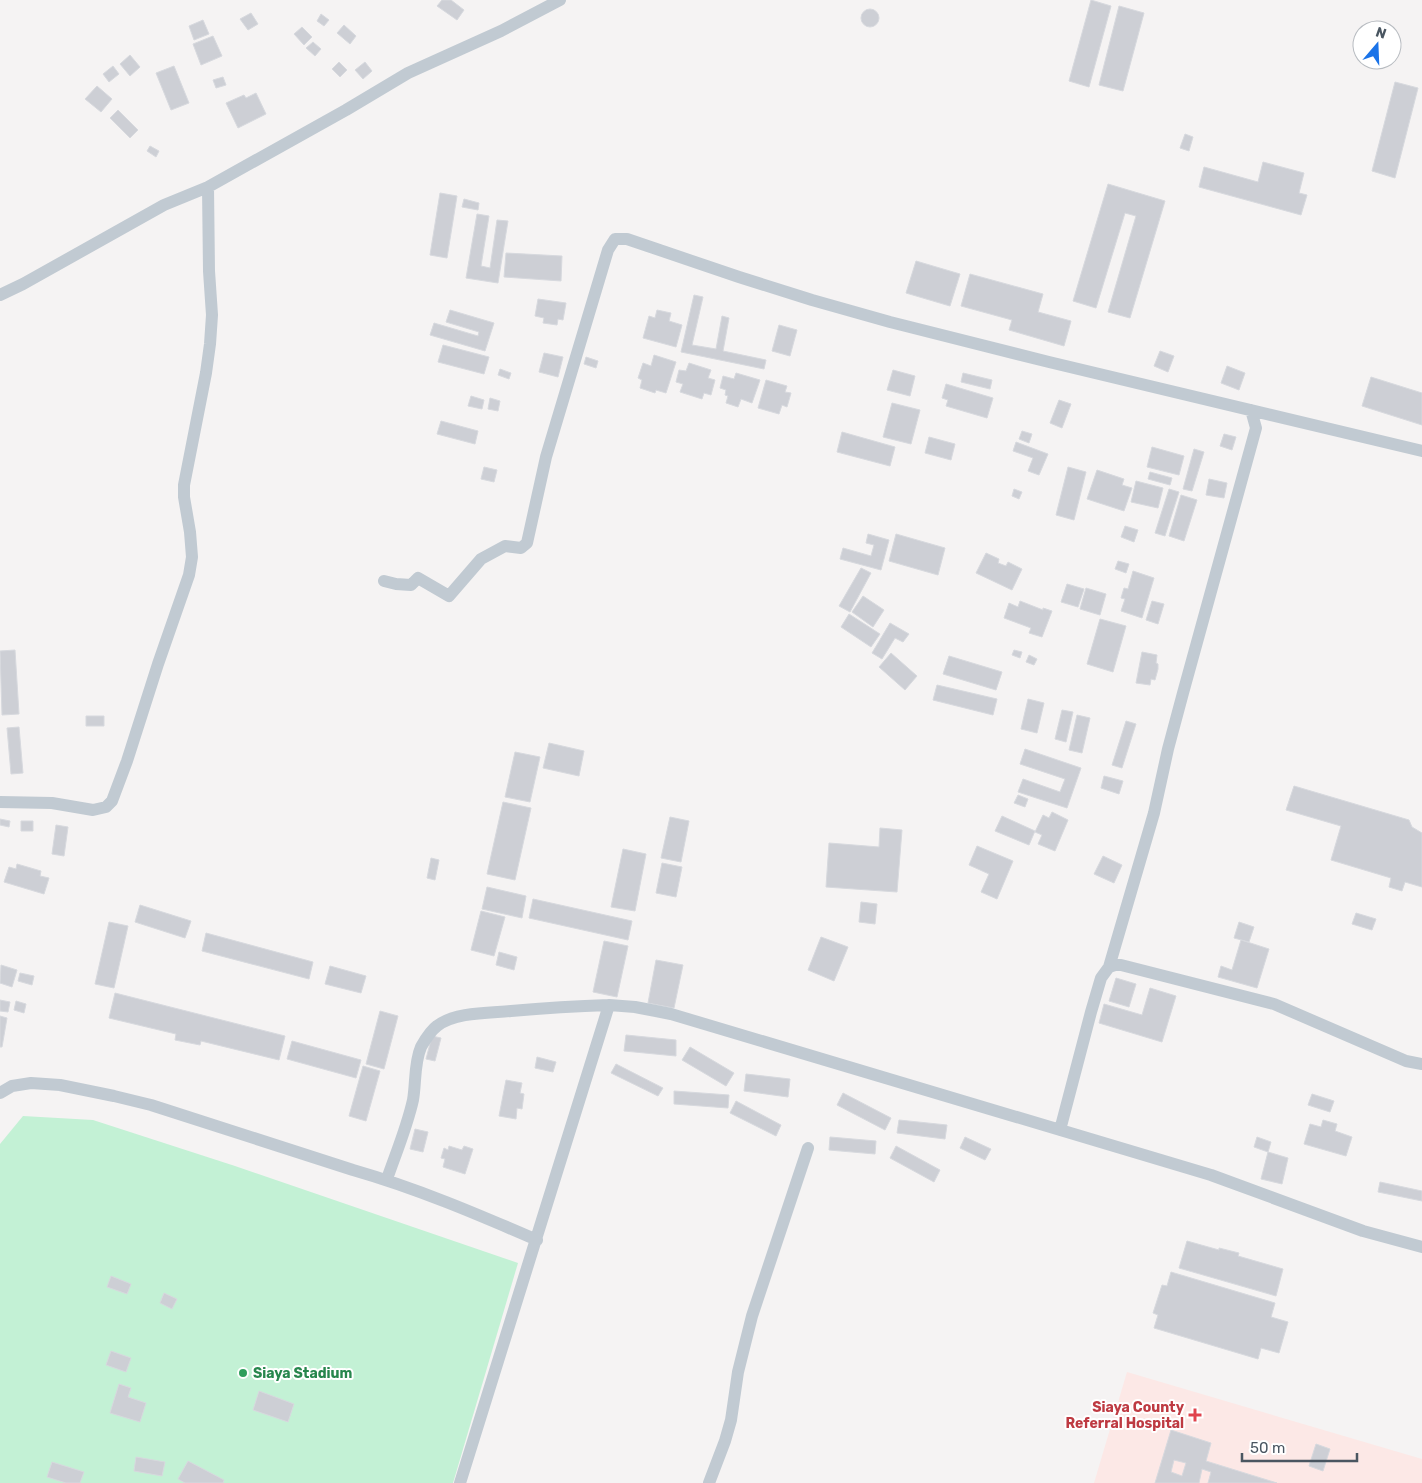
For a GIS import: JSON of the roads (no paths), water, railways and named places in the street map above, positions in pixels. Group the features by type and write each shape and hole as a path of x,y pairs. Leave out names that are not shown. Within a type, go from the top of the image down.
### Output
{"street":[{"path":"0,295 164,205 208,186 346,110 408,73 500,31 560,0"},
{"path":"0,802 52,803 94,810 106,807 112,801 187,584 192,558 184,484 206,373 212,315 209,271 208,186"},
{"path":"384,581 411,585 418,578 449,596 481,560 505,546 521,548 527,543 546,457 583,340 608,250 615,239 627,239 739,277 890,322 1422,451"},
{"path":"1060,1130 1090,1012 1101,978 1109,967 1154,813 1180,702 1256,428 1251,410"},
{"path":"1109,967 1121,965 1274,1004 1406,1060 1422,1064"},
{"path":"460,1483 609,1006"},
{"path":"386,1179 410,1111 421,1048 437,1026 448,1020 465,1015 558,1007 635,1007 671,1014 1211,1175 1363,1231 1422,1247"},
{"path":"0,1093 12,1086 31,1083 60,1085 159,1108 386,1179 471,1211 537,1240"},
{"path":"709,1483 731,1420 738,1372 752,1316 808,1148"}],"place":[{"name":"Siaya Stadium","path":"243,1373"},
{"name":"Siaya County Referral Hospital","path":"1195,1415"}]}
